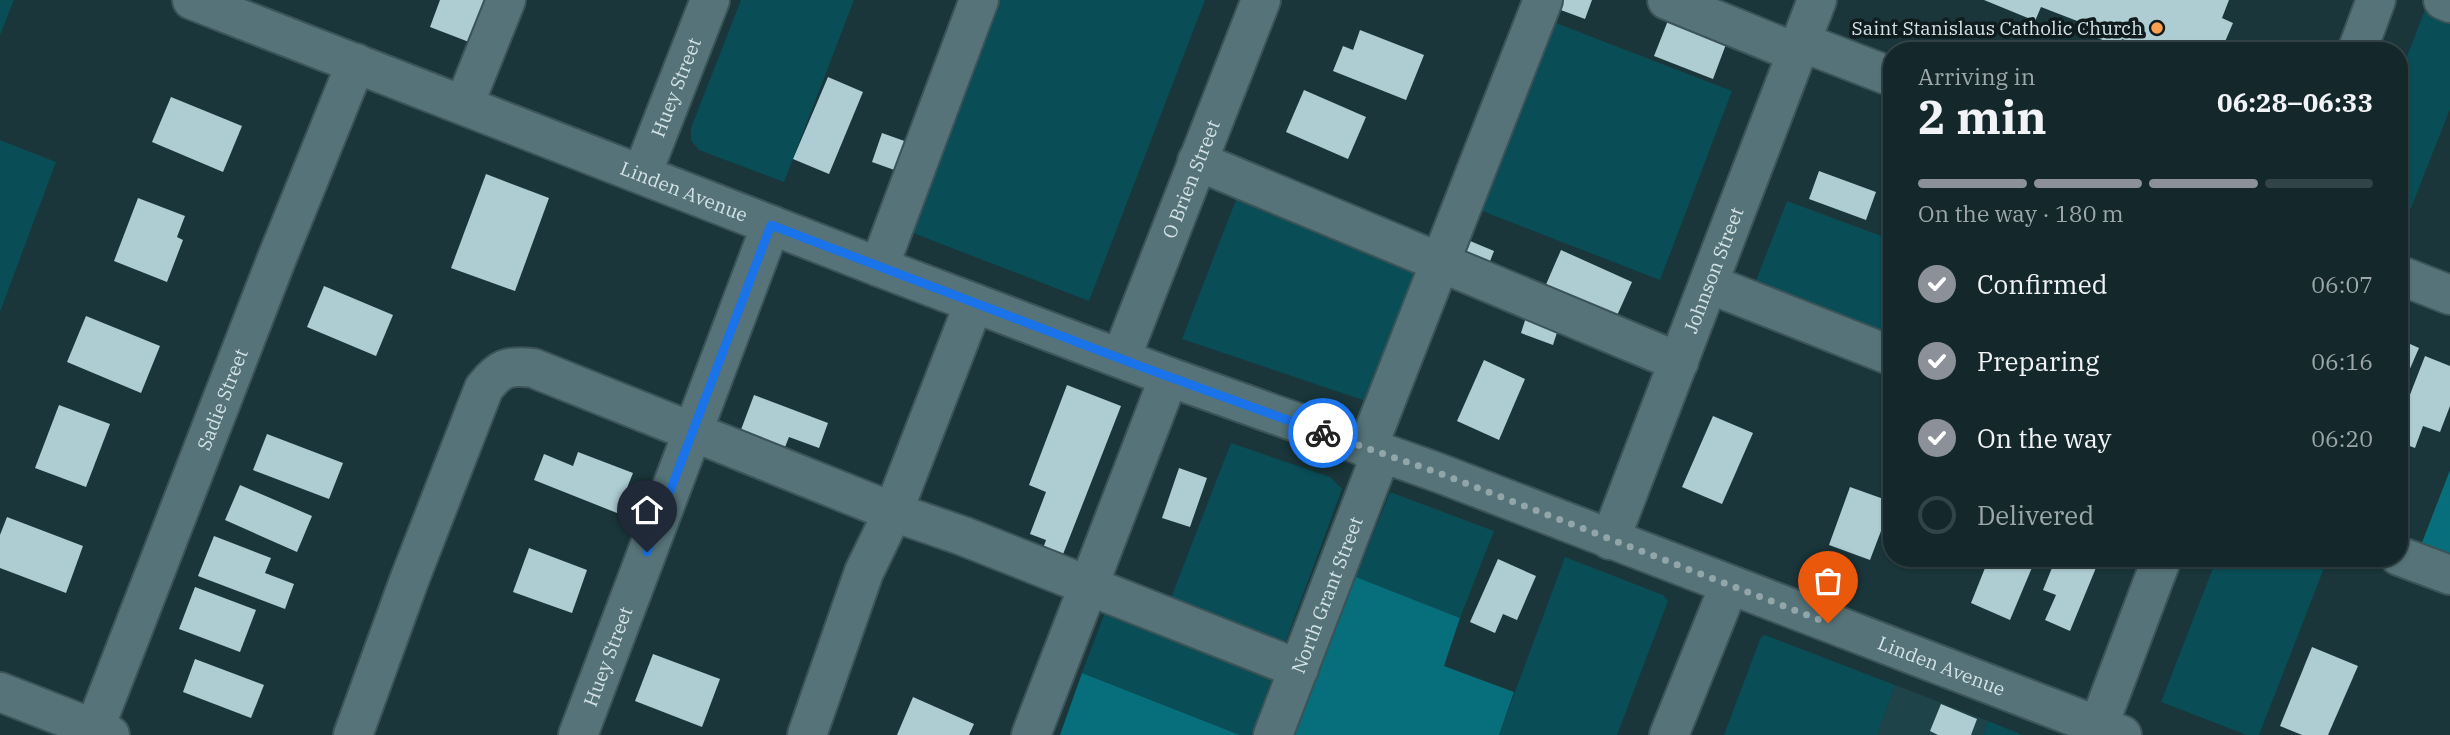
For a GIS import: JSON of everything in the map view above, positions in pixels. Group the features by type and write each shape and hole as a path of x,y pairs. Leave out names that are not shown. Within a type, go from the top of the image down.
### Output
{"street":[{"name":"Linden Avenue","path":"192,0 879,267 1169,377 1439,473 2105,732"},
{"path":"464,105 506,0"},
{"name":"Huey Street","path":"642,174 710,0"},
{"path":"879,267 979,0"},
{"name":"O Brien Street","path":"1121,358 1261,0"},
{"name":"North Grant Street","path":"1273,735 1299,669 1440,264 1543,0"},
{"path":"1667,0 1799,48 1883,74"},
{"name":"Johnson Street","path":"1611,540 1817,0"},
{"path":"2360,42 2376,0"},
{"path":"2443,0 2450,3"},
{"name":"Sadie Street","path":"99,733 277,258 356,63"},
{"path":"1197,161 1679,362"},
{"name":"Huey Street","path":"578,735 771,225"},
{"path":"2408,279 2450,295"},
{"path":"1709,284 1883,352"},
{"path":"807,735 864,572 893,512 974,303"},
{"path":"353,735 410,578 484,388 496,373 514,366 533,368 893,512 963,536 1299,669"},
{"path":"1031,735 1169,377"},
{"path":"2408,559 2450,575"},
{"path":"2105,732 2159,567"},
{"path":"1669,735 1729,586"},
{"path":"0,692 99,733"}],"shaded area":[{"path":"0,0 14,0 0,35"},
{"path":"741,0 854,0 784,182 699,150 691,140 691,128"},
{"path":"986,0 1205,0 1089,301 900,228"},
{"path":"2428,2 2450,10 2450,109 2408,215 2408,54"},
{"path":"1543,18 1732,91 1660,280 1472,207"},
{"path":"0,140 56,162 0,312"},
{"path":"1241,187 1426,267 1372,403 1182,339"},
{"path":"1787,201 1883,237 1883,343 1752,291"},
{"path":"1231,443 1330,477 1342,489 1251,735 1240,735 1082,673 1109,602 1162,621"},
{"path":"2450,470 2450,565 2418,553"},
{"path":"1390,492 1494,531 1460,618 1356,577"},
{"path":"1565,557 1663,595 1668,601 1617,735 1499,735"},
{"path":"2214,567 2324,567 2259,735 2247,735 2161,702"},
{"path":"1356,577 1460,618 1444,666 1514,692 1499,735 1295,735"},
{"path":"1765,635 1895,685 1877,735 1724,735 1761,637"},
{"path":"1082,673 1240,735 1060,735"},
{"path":"1895,685 1988,721 1983,735 1877,735"},
{"path":"1988,721 2023,735 1983,735"}],"building":[{"path":"440,0 485,0 469,42 430,27"},
{"path":"1552,0 1592,0 1585,19 1550,6"},
{"name":"Saint Stanislaus Catholic Church","path":"1984,0 2229,0 2222,18 2233,23 2225,42 2130,42 2122,39 2121,42 2108,42 2081,32 2085,24 2041,7 2035,21"},
{"path":"1673,8 1731,31 1713,79 1654,56"},
{"path":"1360,30 1424,55 1406,100 1333,71 1343,46 1353,50"},
{"path":"828,77 863,92 829,174 793,159"},
{"path":"1304,90 1366,117 1348,159 1286,132"},
{"path":"171,97 242,126 223,172 152,142"},
{"path":"882,133 910,143 900,172 872,162"},
{"path":"1819,171 1876,192 1866,220 1809,199"},
{"path":"486,174 549,198 515,291 451,268"},
{"path":"138,198 185,216 177,237 183,240 167,282 114,261"},
{"path":"1463,238 1494,251 1485,274 1453,261"},
{"path":"1561,250 1632,282 1615,320 1544,289"},
{"path":"324,286 393,315 376,356 307,327"},
{"path":"1528,311 1560,323 1553,345 1521,333"},
{"path":"86,316 160,346 141,393 67,362"},
{"path":"2408,343 2419,348 2408,373"},
{"path":"2425,356 2450,366 2450,406 2440,432 2423,426 2415,448 2408,445 2408,400"},
{"path":"1484,360 1525,379 1499,440 1457,421"},
{"path":"1067,385 1121,406 1060,562 1041,554 1046,540 1030,534 1046,492 1029,485"},
{"path":"754,395 828,423 819,448 789,437 783,452 739,435"},
{"path":"59,405 110,424 86,487 35,468"},
{"path":"1713,416 1753,433 1722,504 1682,487"},
{"path":"267,434 343,463 329,499 253,470"},
{"path":"578,452 633,473 617,513 534,480 544,454 573,466"},
{"path":"1179,468 1207,478 1190,527 1162,518"},
{"path":"240,485 312,516 297,552 225,520"},
{"path":"1850,487 1883,499 1883,526 1870,560 1829,545"},
{"path":"7,517 83,546 66,593 0,568 0,535"},
{"path":"214,536 271,558 265,573 294,584 285,609 198,576"},
{"path":"529,548 587,570 572,613 513,592"},
{"path":"1498,559 1536,576 1517,620 1503,614 1495,633 1470,622"},
{"path":"1985,567 2032,567 2010,620 1971,603"},
{"path":"2052,567 2096,567 2070,631 2045,620 2056,595 2043,590"},
{"path":"195,587 256,610 240,652 179,629"},
{"path":"2312,647 2358,666 2328,735 2302,735 2280,726"},
{"path":"653,654 720,679 702,727 635,701"},
{"path":"195,659 264,685 251,718 183,692"},
{"path":"913,697 974,724 969,735 897,735"},
{"path":"1941,704 1977,719 1971,735 1938,735 1930,731"}],"way so far":[{"path":"1323,433 1439,473 1828,623"}],"place":[{"name":"Saint Stanislaus Catholic Church","path":"2157,28"}],"route":[{"path":"647,552 771,225 1323,433"}]}
